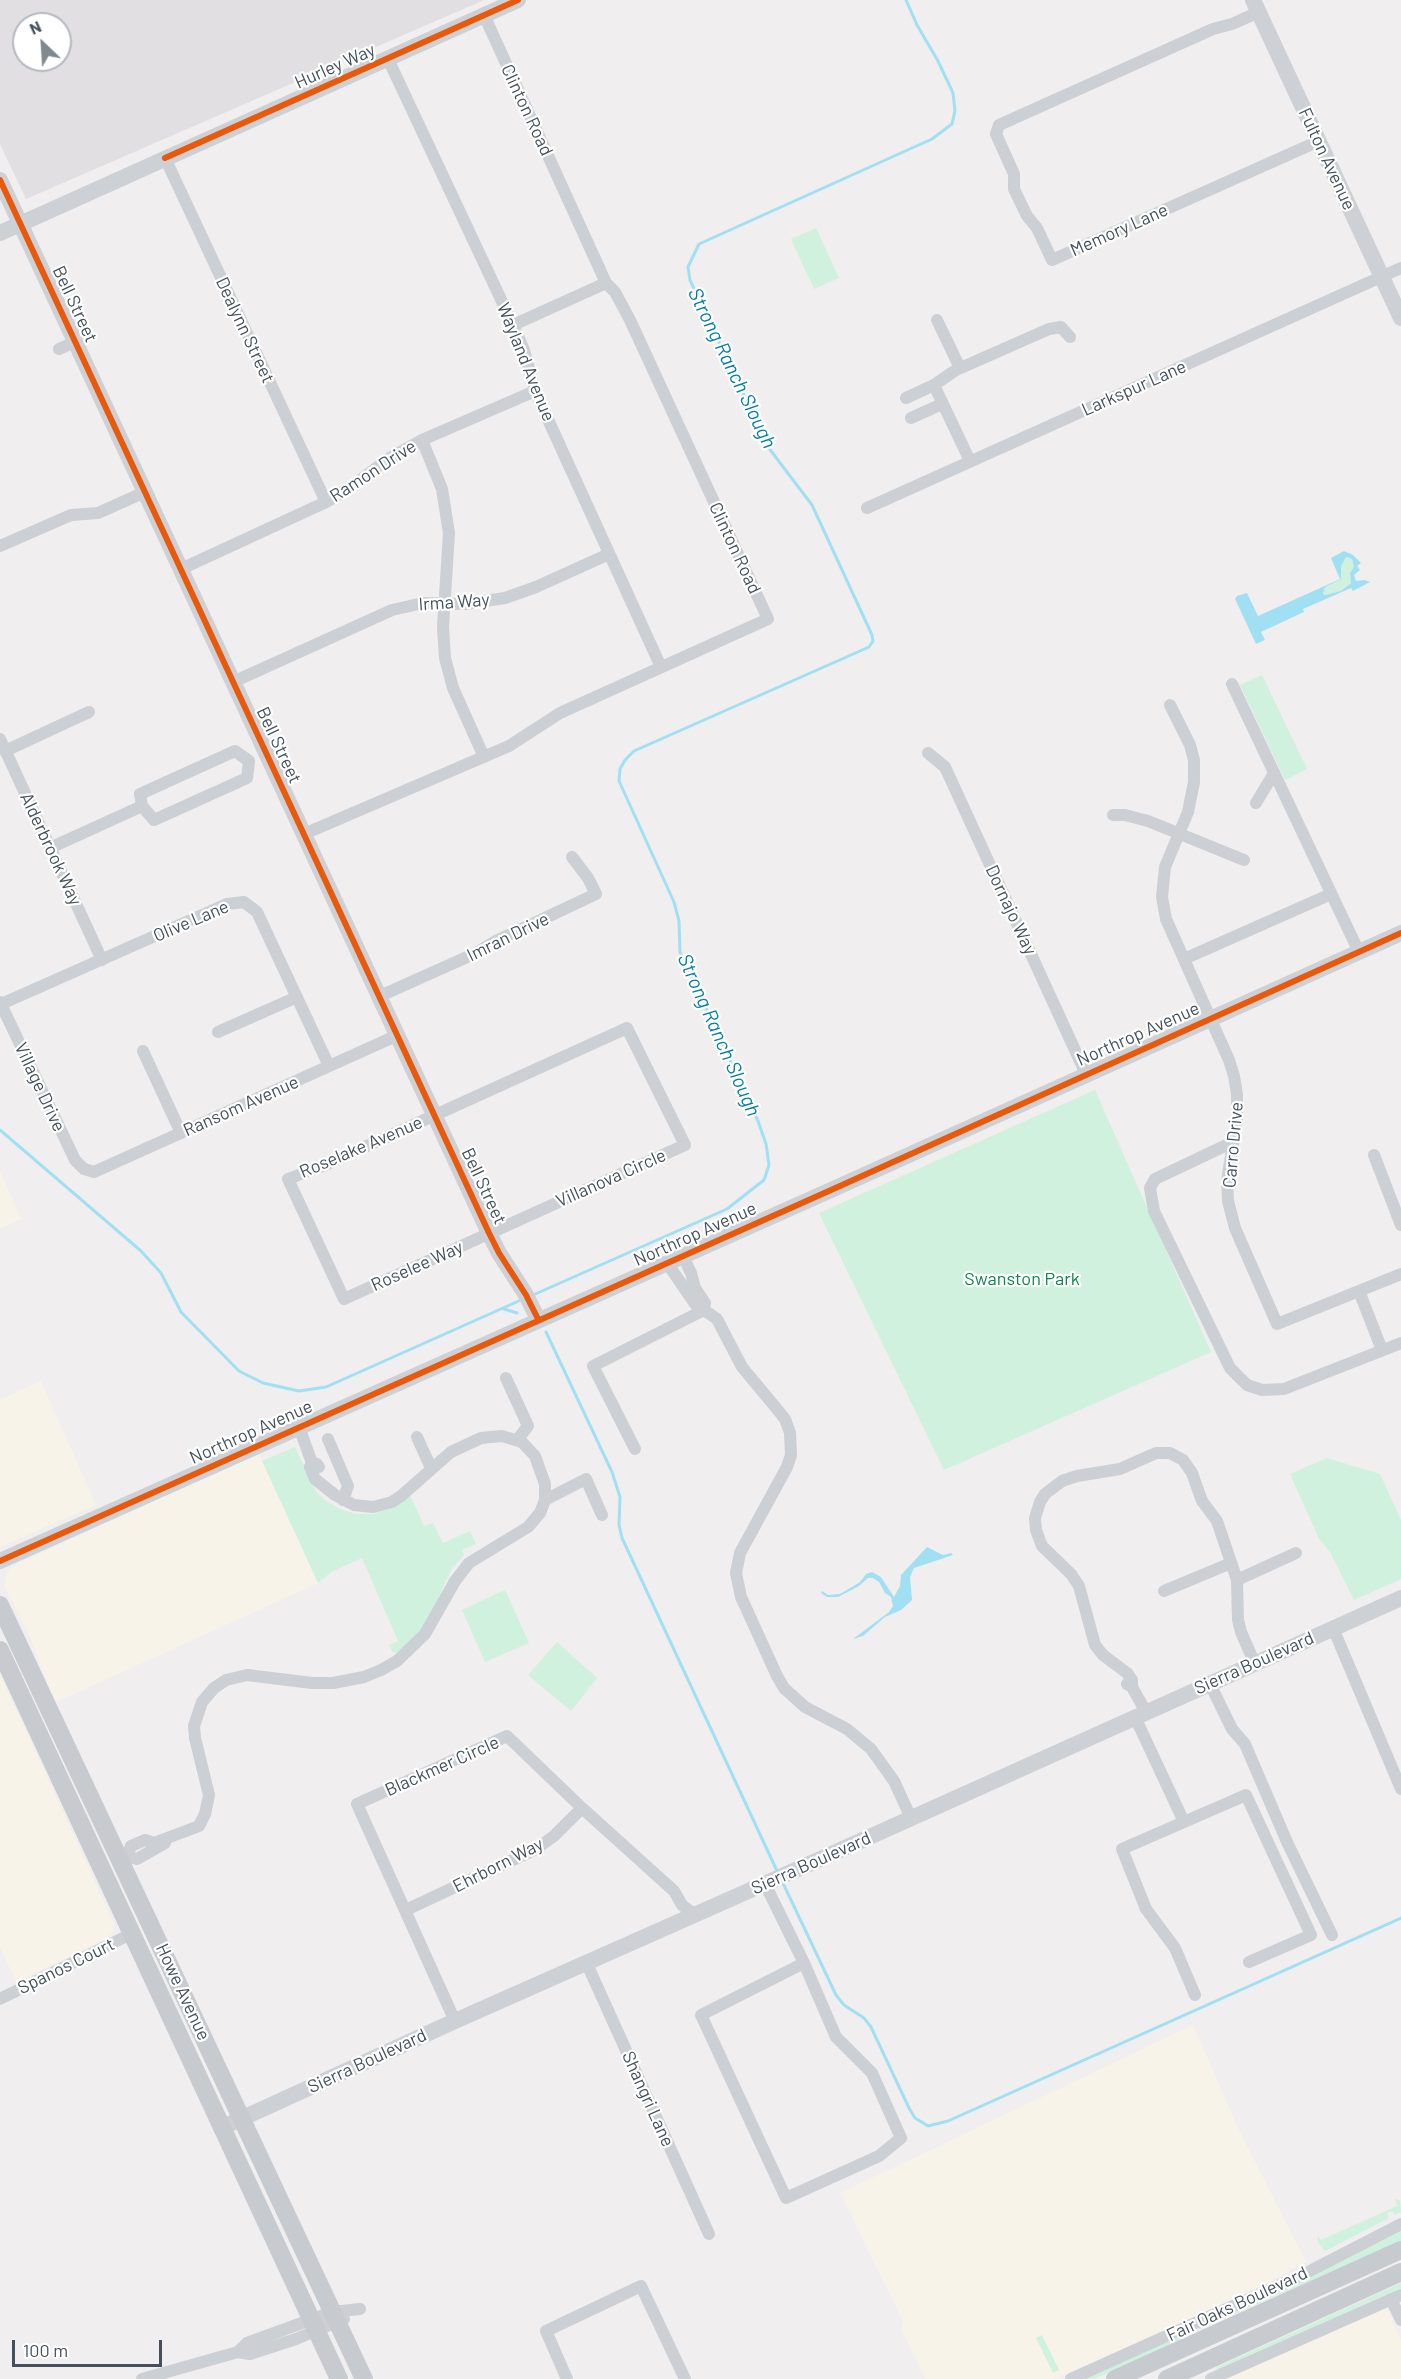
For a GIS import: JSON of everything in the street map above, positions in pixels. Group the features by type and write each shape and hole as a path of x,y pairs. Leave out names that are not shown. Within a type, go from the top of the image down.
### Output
{"main road":[{"name":"Howe Avenue","path":"0,1605 124,1858 193,2015 364,2379"},
{"name":"Howe Avenue","path":"0,1650 339,2379"},
{"path":"69,1798 81,1806 106,1857 113,1861 124,1858"},
{"path":"133,1934 147,1945 175,2005 193,2015"},
{"name":"Fair Oaks Boulevard","path":"1115,2379 1401,2250"},
{"path":"1335,2302 1339,2292 1401,2263"},
{"path":"1167,2379 1207,2371 1297,2320 1401,2272"},
{"path":"1195,2343 1211,2345 1221,2343 1268,2322 1284,2318 1297,2320"},
{"path":"1139,2368 1144,2373 1153,2373 1182,2362 1207,2371"}],"street":[{"name":"Hurley Way","path":"0,233 518,0"},
{"name":"Fulton Avenue","path":"1256,6 1401,318"},
{"name":"Memory Lane","path":"1256,6 1232,24 1213,29 999,125 996,134 1014,174 1014,189 1027,216 1037,228 1052,260 1319,141"},
{"name":"Clinton Road","path":"304,834 509,746 561,713 768,618 630,320 615,292 606,283 484,15"},
{"name":"Wayland Avenue","path":"388,59 513,325 524,350 535,391 661,667"},
{"name":"Dealynn Street","path":"165,158 326,502"},
{"name":"Bell Street","path":"0,180 498,1253 526,1295 538,1319"},
{"name":"Larkspur Lane","path":"867,508 1401,268"},
{"path":"513,325 606,283"},
{"path":"937,320 960,368"},
{"path":"906,398 934,385 960,368 1053,327 1064,329 1070,337"},
{"path":"59,349 75,342"},
{"path":"934,385 970,461"},
{"name":"Ramon Drive","path":"181,569 326,502 347,490 388,459 422,440 535,391"},
{"path":"911,418 942,404"},
{"path":"422,440 435,467 447,511 449,556 444,642 448,673 484,757"},
{"path":"0,546 70,515 98,513 145,492"},
{"name":"Irma Way","path":"233,682 392,610 423,603 485,602 505,598 536,587 609,554"},
{"path":"1232,684 1359,952"},
{"name":"Carro Drive","path":"1170,705 1185,731 1194,760 1192,797 1165,867 1162,897 1166,919 1229,1060 1237,1094 1237,1120 1227,1180 1231,1214 1277,1324 1401,1274"},
{"path":"3,745 89,712"},
{"name":"Alderbrook Way","path":"3,745 102,960"},
{"path":"235,751 249,761 247,778 154,819 142,806 140,794 235,751"},
{"path":"249,761 266,753"},
{"name":"Dornajo Way","path":"928,753 945,767 1086,1074"},
{"path":"1256,803 1274,773"},
{"path":"50,848 142,806"},
{"path":"1113,815 1141,818 1244,860"},
{"name":"Imran Drive","path":"380,996 476,953 496,941 596,894 588,878 572,857"},
{"path":"1184,959 1331,894"},
{"name":"Olive Lane","path":"1,1003 227,904 244,902 257,912 329,1066"},
{"name":"Northrop Avenue","path":"0,1561 1401,933"},
{"path":"218,1032 297,997"},
{"name":"Village Drive","path":"1,1003 72,1154 84,1169"},
{"name":"Villanova Circle","path":"435,1115 627,1028 685,1145 489,1233"},
{"name":"Ransom Avenue","path":"84,1169 100,1171 398,1035"},
{"path":"143,1051 181,1133"},
{"name":"Roselake Avenue","path":"344,1299 288,1179 325,1165 435,1115"},
{"path":"1233,1142 1155,1179 1150,1188 1154,1211 1230,1368 1247,1385 1262,1390 1284,1389 1401,1343"},
{"path":"1374,1155 1401,1225"},
{"name":"Roselee Way","path":"344,1299 489,1233"},
{"path":"683,1256 691,1273 691,1290"},
{"path":"667,1263 691,1290 698,1308 717,1319 742,1367 784,1419 791,1444 787,1467 740,1554 736,1573 741,1597 784,1688 805,1707 847,1729 872,1749 894,1781 911,1818"},
{"path":"1359,1291 1382,1350"},
{"path":"635,1449 593,1366 704,1310"},
{"path":"506,1378 528,1426 517,1440"},
{"path":"124,1858 131,1846 145,1840 155,1845 199,1826 208,1805 207,1785 194,1726 202,1702 213,1688 226,1680 247,1675 312,1683 333,1683 364,1677 397,1661 425,1634 455,1581 469,1563 528,1527 540,1514 545,1500 545,1484 540,1464 530,1449 517,1440 502,1436 481,1438 452,1452 431,1468 401,1497 381,1506 363,1507 343,1500 315,1479 310,1467 312,1463 299,1427"},
{"path":"417,1437 431,1468"},
{"path":"328,1439 348,1486 343,1500"},
{"path":"1184,1822 1141,1715 1132,1680 1102,1655 1095,1645 1080,1586 1039,1541 1035,1524 1036,1513 1040,1502 1052,1487 1070,1477 1120,1469 1156,1453 1165,1452 1175,1455 1189,1467 1197,1492 1217,1521 1237,1580 1238,1620 1254,1664"},
{"path":"545,1500 586,1479 602,1515"},
{"path":"1237,1580 1296,1553"},
{"path":"1164,1592 1231,1563"},
{"name":"Sierra Boulevard","path":"221,2128 1401,1598"},
{"path":"1333,1628 1401,1789"},
{"path":"1210,1684 1232,1729 1245,1744 1287,1842 1332,1935"},
{"name":"Blackmer Circle","path":"455,2021 357,1804 507,1737 582,1809 674,1891 682,1905 695,1915"},
{"path":"1196,1995 1175,1948 1146,1909 1122,1849 1246,1795 1311,1935 1249,1962"},
{"name":"Ehrborn Way","path":"406,1910 536,1849 554,1836 582,1809"},
{"path":"775,1880 804,1963 836,2037 872,2073 901,2138 879,2156 786,2198 700,2015 804,1963"},
{"name":"Spanos Court","path":"0,1999 133,1934"},
{"name":"Shangri Lane","path":"587,1964 709,2234"},
{"name":"Fair Oaks Boulevard","path":"1071,2379 1304,2274 1401,2224"},
{"path":"567,2379 546,2331 641,2286 684,2379"},
{"path":"1207,2371 1396,2297 1401,2320"},
{"path":"142,2379 238,2352 247,2343 314,2326 335,2317"}],"shaded area":[{"path":"0,0 484,0 26,199 0,144"},
{"path":"0,1171 21,1219 0,1229"},
{"path":"41,1381 96,1505 0,1547 0,1400"},
{"path":"258,1452 318,1583 54,1703 31,1639 4,1586 6,1574 11,1567"},
{"path":"0,1674 114,1924 113,1933 100,1942 16,1982 0,1947"},
{"path":"1193,2025 1240,2132 1306,2262 1248,2294 1054,2379 925,2379 901,2329 903,2321 840,2193"},
{"path":"1386,2307 1401,2341 1401,2379 1223,2379"}],"green space":[{"path":"816,228 839,278 814,289 791,239"},
{"path":"1346,557 1352,559 1355,568 1351,583 1341,591 1323,594 1325,587 1341,579 1341,566"},
{"path":"1262,675 1307,769 1285,780 1240,685"},
{"name":"Swanston Park","path":"1095,1090 1211,1352 944,1470 819,1213"},
{"path":"295,1447 317,1493 340,1509 356,1514 374,1514 390,1508 410,1495 424,1526 433,1523 443,1543 470,1531 476,1544 462,1550 464,1555 451,1570 431,1614 417,1635 401,1651 393,1653 389,1645 398,1641 362,1558 331,1572 318,1583 262,1461"},
{"path":"1327,1458 1380,1474 1401,1520 1401,1579 1354,1600 1330,1552 1319,1539 1290,1474"},
{"path":"505,1590 529,1643 485,1662 462,1610"},
{"path":"557,1642 597,1678 571,1711 528,1675"},
{"path":"1395,2199 1400,2200 1401,2212 1394,2215 1393,2211 1387,2213 1389,2218 1325,2251 1318,2242 1318,2236 1321,2240 1397,2206"},
{"path":"1401,2230 1401,2241 1198,2330 1199,2327"},
{"path":"1401,2283 1401,2288 1218,2370 1215,2368"},
{"path":"1042,2335 1059,2370 1053,2373 1036,2338"},
{"path":"1181,2337 1180,2340 1094,2379 1084,2379"}],"water":[{"path":"1344,551 1353,555 1361,563 1357,566 1360,570 1354,575 1356,581 1370,582 1353,591 1351,588 1303,609 1304,612 1261,632 1265,640 1256,644 1235,599 1237,596 1247,593 1258,616 1340,579 1331,558","holes":["1346,557 1352,559 1354,567 1350,573 1351,583 1341,591 1323,594 1325,587 1341,579 1341,566"]},
{"path":"927,1547 943,1555 951,1553 953,1555 914,1568 910,1577 912,1600 901,1610 885,1617 863,1636 853,1639 889,1612 893,1606 891,1597 873,1578 868,1578 859,1586 838,1597 827,1597 821,1593 822,1591 828,1595 840,1594 872,1572 881,1577 894,1597 900,1586 901,1575"}],"waterway":[{"name":"Strong Ranch Slough","path":"533,1295 727,1209 764,1180 769,1165 766,1144 758,1121 680,952 679,921 674,902 619,781 620,769 634,751 869,647 873,641 812,505 768,447 690,280 688,267 699,244 932,139 952,124 955,111 953,93 906,0"},
{"name":"Strong Ranch Slough","path":"0,1130 141,1251 161,1273 181,1312 239,1371 263,1383 299,1391 326,1387 521,1300"},
{"path":"504,1309 517,1313"},
{"path":"546,1332 612,1472 620,1497 619,1525 622,1538 778,1873"},
{"path":"782,1881 836,1995 844,2005 864,2018 871,2027 909,2108 915,2118 928,2126 948,2121 1401,1918"}],"cycle path":[{"path":"165,158 518,0"},
{"path":"0,180 489,1233 538,1319"},
{"path":"0,1561 1401,933"}]}
